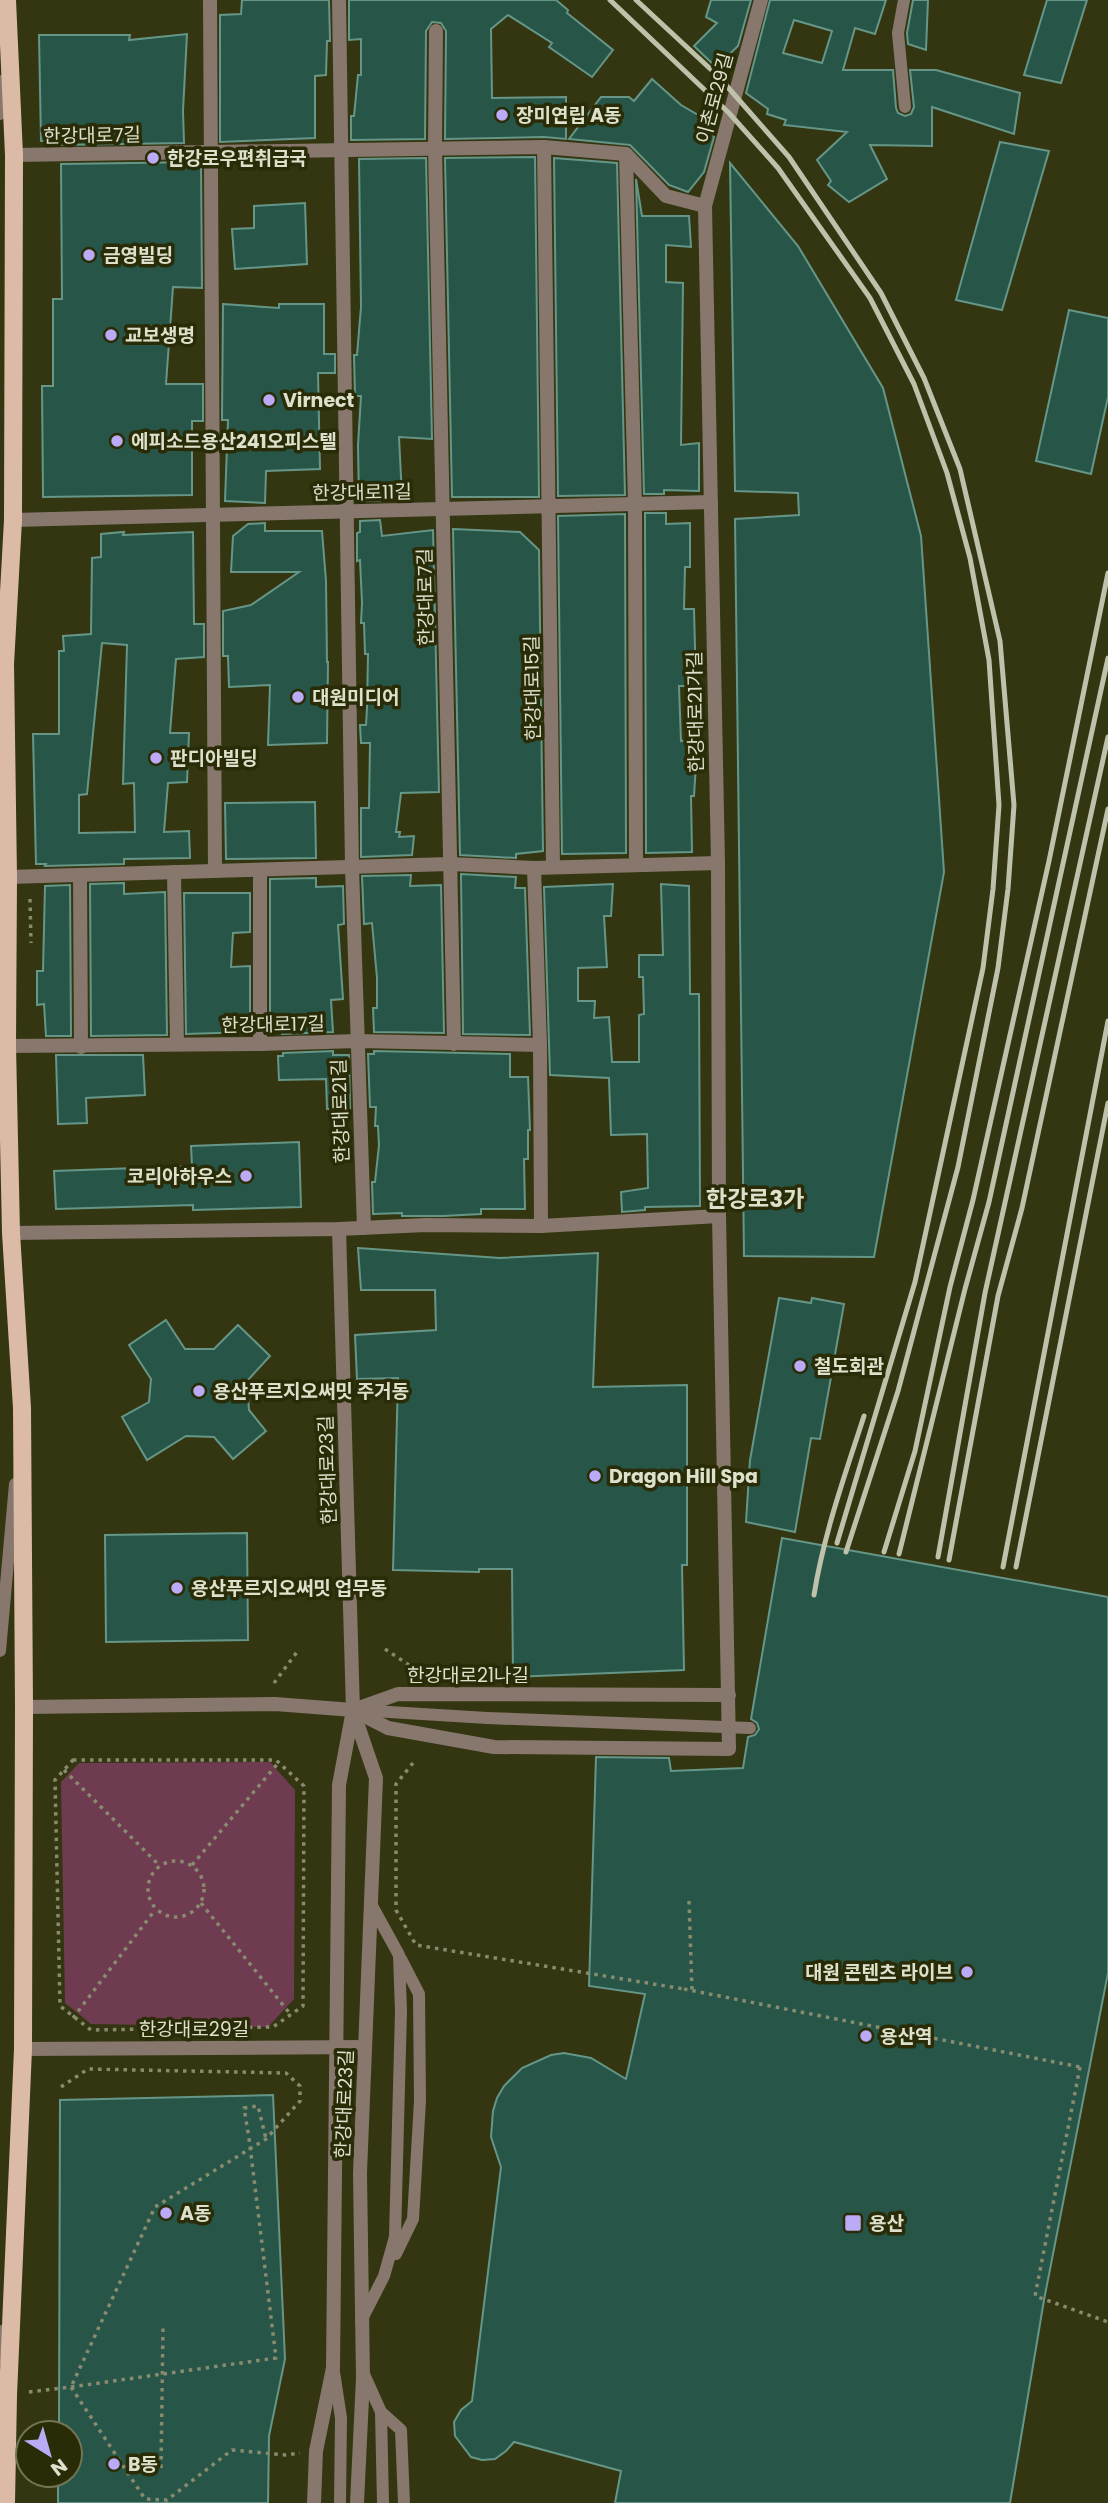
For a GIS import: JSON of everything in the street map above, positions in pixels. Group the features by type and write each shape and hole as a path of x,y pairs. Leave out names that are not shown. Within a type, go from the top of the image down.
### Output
{"main road":[{"path":"6,2503 16,2393 23,2049 24,1707 22,1408 5,1233 8,877 5,664 13,520 14,155 7,0"}],"street":[{"path":"210,0 215,871"},
{"path":"339,0 352,867"},
{"name":"이촌로29길","path":"705,206 761,0"},
{"name":"한강대로7길","path":"436,31 435,148 454,1044"},
{"path":"544,147 548,508"},
{"name":"한강대로7길","path":"14,155 544,147 626,154"},
{"path":"626,154 666,196 705,206"},
{"path":"626,154 635,504 636,865"},
{"name":"한강대로21가길","path":"705,206 718,863 719,1216"},
{"name":"한강대로11길","path":"13,520 711,502"},
{"name":"한강대로15길","path":"548,508 553,867"},
{"path":"8,877 450,864 534,868 718,863"},
{"name":"한강대로21길","path":"352,867 364,1228"},
{"path":"534,868 540,1045 541,1226"},
{"path":"260,870 260,1044"},
{"path":"174,872 177,1044"},
{"path":"80,875 81,1046"},
{"name":"한강대로17길","path":"7,1046 357,1041 540,1045"},
{"path":"5,1233 339,1229 426,1225 541,1226 719,1216 729,1749 494,1747 388,1727 353,1710 275,1703 24,1707"},
{"name":"한강대로23길","path":"314,2503 316,2451 333,2368 339,1785 353,1710 339,1229"},
{"name":"한강대로21나길","path":"353,1710 398,1694 729,1695"},
{"name":"한강대로23길","path":"353,1710 376,1778 360,2173 362,2368 357,2503"},
{"name":"한강대로29길","path":"23,2049 365,2047"}],"lane":[{"path":"904,0 898,33 905,107"},
{"path":"0,114 9,50"},
{"path":"0,632 5,664"},
{"path":"0,1651 22,1408"},
{"path":"353,1710 750,1728"},
{"path":"361,2321 413,2219 420,2101 419,1994 371,1904"},
{"path":"384,2276 395,2237 401,2011 399,1955"},
{"path":"0,2331 16,2393"},
{"path":"333,2368 341,2418 340,2503"},
{"path":"362,2368 381,2417 383,2503"},
{"path":"381,2417 401,2430 404,2503"}],"path":[{"path":"30,896 30,943"},
{"path":"385,1649 415,1669"},
{"path":"274,1683 297,1651"},
{"path":"73,1760 279,1762 304,1786 303,2006 273,2027 91,2030 73,2018 60,2006 55,1780 73,1760"},
{"path":"192,1865 279,1762"},
{"path":"413,1763 396,1784 396,1910 416,1945 692,1990 1080,2067 1035,2296 1108,2322"},
{"path":"64,1770 159,1865"},
{"path":"181,1861 192,1865 204,1882 201,1903 192,1913 180,1918 167,1917 155,1910 148,1899 147,1886 159,1865 181,1861"},
{"path":"689,1901 692,1990"},
{"path":"201,1903 291,2015"},
{"path":"73,2018 155,1910"},
{"path":"61,2087 88,2069 285,2073 300,2086 300,2101 266,2139 155,2207 71,2387"},
{"path":"16,2393 276,2358 244,2108 258,2106 266,2139"},
{"path":"161,2468 163,2328"},
{"path":"71,2387 145,2499 167,2500 232,2450 286,2455 316,2451"}],"shaded area":[{"path":"270,1762 295,1790 294,1999 268,2027 91,2024 65,2003 61,1782 79,1763"}],"building":[{"path":"242,0 329,0 330,41 327,41 326,75 315,76 315,138 220,142 220,15 241,14"},
{"path":"349,0 556,0 568,10 567,13 613,50 592,77 549,47 552,43 508,15 491,29 492,98 566,97 566,139 445,139 446,31 441,23 432,22 426,31 425,139 351,140 351,116 354,116 358,75 361,75 361,39 349,40"},
{"path":"711,0 751,0 738,46 716,67 694,46 717,23 706,17"},
{"path":"770,0 886,0 875,34 855,28 843,70 893,70 898,113 905,116 911,114 914,107 910,70 936,70 1020,93 1014,134 932,107 932,146 870,145 887,179 849,202 828,185 831,181 817,160 847,132 784,125 786,120 767,114 768,109 746,93","holes":["794,20 832,31 822,63 783,53"]},
{"path":"913,0 928,0 926,50 908,44 907,33"},
{"path":"1047,0 1087,0 1061,83 1024,75"},
{"path":"187,34 184,143 61,145 60,141 41,141 39,35 130,35 129,40"},
{"path":"652,79 681,105 698,115 714,137 704,172 688,192 669,185 630,145 569,139 601,97 629,97 634,101"},
{"path":"1000,142 1049,151 1002,310 956,300"},
{"path":"535,157 539,497 452,497 445,158"},
{"path":"426,158 432,439 399,437 402,497 359,501 361,396 355,396 354,355 357,355 361,307 359,159"},
{"path":"554,158 617,163 625,495 558,496"},
{"path":"201,162 202,288 173,287 166,384 203,384 203,421 192,421 192,495 43,497 42,386 53,386 53,299 62,299 61,164"},
{"path":"730,163 798,246 883,388 921,536 944,872 874,1257 744,1256 735,519 799,515 798,493 735,491"},
{"path":"636,179 642,216 689,216 691,247 666,245 666,282 683,283 681,445 699,443 699,491 664,490 664,494 644,494"},
{"path":"305,203 307,264 235,269 232,229 254,228 254,206"},
{"path":"223,304 279,308 279,304 324,304 324,354 335,354 335,373 318,373 320,469 266,471 265,503 225,501 228,420 222,420"},
{"path":"1069,310 1108,318 1108,397 1091,474 1036,461"},
{"path":"645,513 666,513 666,524 690,523 690,567 685,567 684,609 694,609 696,686 679,686 681,741 697,739 698,764 694,796 691,796 692,852 646,853"},
{"path":"625,514 626,853 562,854 558,516"},
{"path":"380,520 382,536 433,530 439,792 401,793 396,832 400,832 399,837 414,836 412,855 361,857 361,808 369,808 370,743 361,743 360,725 366,725 368,654 365,654 364,623 361,623 357,533 360,532 360,521"},
{"path":"265,523 265,531 322,531 328,662 327,743 268,745 270,685 229,687 228,656 223,656 223,611 251,605 299,572 231,572 233,536 248,524"},
{"path":"453,529 520,532 539,550 543,851 516,854 516,858 460,855"},
{"path":"193,532 194,624 204,624 204,657 176,659 170,733 189,733 187,782 168,783 164,832 189,831 190,858 124,859 124,864 45,866 46,864 36,864 33,734 59,734 59,651 64,651 63,636 91,634 92,558 101,557 101,534","holes":["102,643 127,645 123,784 134,783 135,832 79,833 79,795 87,794"]},
{"path":"315,802 316,858 226,859 225,803"},
{"path":"461,874 516,877 515,888 525,888 530,1035 463,1034"},
{"path":"411,875 410,886 441,885 444,1033 374,1032 373,1008 377,1008 377,978 372,923 364,924 362,876"},
{"path":"316,878 316,887 343,886 344,924 338,925 343,999 331,1000 333,1032 282,1034 281,1023 270,1022 270,879"},
{"path":"124,883 124,894 165,892 167,1035 91,1036 90,884"},
{"path":"613,884 611,916 604,916 607,967 578,968 578,1001 595,1001 594,1018 609,1017 612,1062 639,1062 639,1015 644,1014 643,977 639,977 639,955 663,955 661,884 689,886 690,994 699,994 700,1206 645,1207 645,1210 622,1212 621,1192 648,1188 647,1134 611,1135 609,1078 550,1075 544,887"},
{"path":"70,885 71,1036 46,1036 44,1004 37,1005 37,971 43,971 45,886"},
{"path":"184,893 250,893 250,932 233,933 231,967 250,966 250,1020 247,1020 247,1032 186,1034"},
{"path":"333,1051 333,1055 349,1055 350,1108 327,1109 326,1079 279,1080 278,1056 283,1056 283,1053"},
{"path":"374,1051 510,1054 510,1077 528,1077 530,1130 528,1159 524,1159 525,1209 481,1209 481,1214 443,1216 373,1214 372,1182 375,1182 379,1145 378,1126 375,1126 376,1107 370,1107 368,1054 374,1054"},
{"path":"56,1055 143,1055 145,1095 86,1098 87,1123 58,1124"},
{"path":"299,1142 301,1207 193,1210 193,1205 56,1209 54,1171 192,1166 191,1146"},
{"path":"358,1248 500,1258 598,1253 593,1387 687,1385 687,1565 682,1565 684,1670 513,1677 512,1569 479,1569 479,1572 393,1570 398,1378 357,1379 355,1335 436,1330 435,1290 361,1290"},
{"name":"철도회관","path":"779,1298 811,1303 812,1298 844,1304 820,1439 811,1438 795,1532 746,1522 750,1460"},
{"name":"용산푸르지오써밋 주거동","path":"166,1320 185,1349 214,1349 238,1325 270,1356 247,1381 249,1410 266,1431 233,1459 214,1437 186,1436 147,1460 122,1417 149,1402 151,1379 129,1345"},
{"name":"용산푸르지오써밋 업무동","path":"247,1533 248,1640 106,1642 105,1535"},
{"name":"용산역","path":"782,1538 1108,1597 1108,1973 1044,2300 1010,2503 615,2503 621,2471 514,2442 495,2459 482,2460 471,2457 455,2436 454,2422 461,2410 472,2401 501,2167 491,2137 497,2098 504,2086 522,2068 551,2055 564,2053 591,2058 626,2079 645,1994 589,1986 596,1757 669,1758 671,1771 743,1768 748,1737 755,1735 759,1729 757,1723 751,1719"},
{"path":"273,2095 285,2359 269,2436 268,2503 58,2503 58,2489 84,2489 84,2419 59,2419 60,2100"}],"railway":[{"path":"610,0 729,113 778,168 870,298 914,384 947,473 970,558 989,660 999,805 993,889 983,968 915,1282 837,1543"},
{"path":"636,0 718,76 789,157 881,293 924,378 960,469 1000,641 1014,805 1008,889 998,968 958,1167 898,1391 846,1552"},
{"path":"884,1552 915,1451 950,1287 973,1200 1049,861 1108,573"},
{"path":"899,1554 989,1202 1108,658"},
{"path":"938,1557 985,1293 1108,737"},
{"path":"949,1560 998,1296 1022,1208 1108,809"},
{"path":"1003,1567 1108,1021"},
{"path":"1016,1567 1108,1103"},
{"path":"814,1595 829,1527 864,1416"}],"place":[{"name":"장미연립 A동","path":"502,115"},
{"name":"한강로우편취급국","path":"153,158"},
{"name":"금영빌딩","path":"89,255"},
{"name":"교보생명","path":"111,335"},
{"name":"Virnect","path":"269,400"},
{"name":"에피소드용산241오피스텔","path":"117,441"},
{"name":"대원미디어","path":"298,697"},
{"name":"판디아빌딩","path":"156,758"},
{"name":"코리아하우스","path":"246,1176"},
{"name":"철도회관","path":"800,1366"},
{"name":"용산푸르지오써밋 주거동","path":"199,1391"},
{"name":"Dragon Hill Spa","path":"595,1476"},
{"name":"용산푸르지오써밋 업무동","path":"177,1588"},
{"name":"대원 콘텐츠 라이브","path":"967,1972"},
{"name":"용산역","path":"866,2036"},
{"name":"A동","path":"166,2213"},
{"name":"용산","path":"853,2223"},
{"name":"B동","path":"114,2464"}],"district":[{"name":"한강로3가","path":"755,1199"}]}
